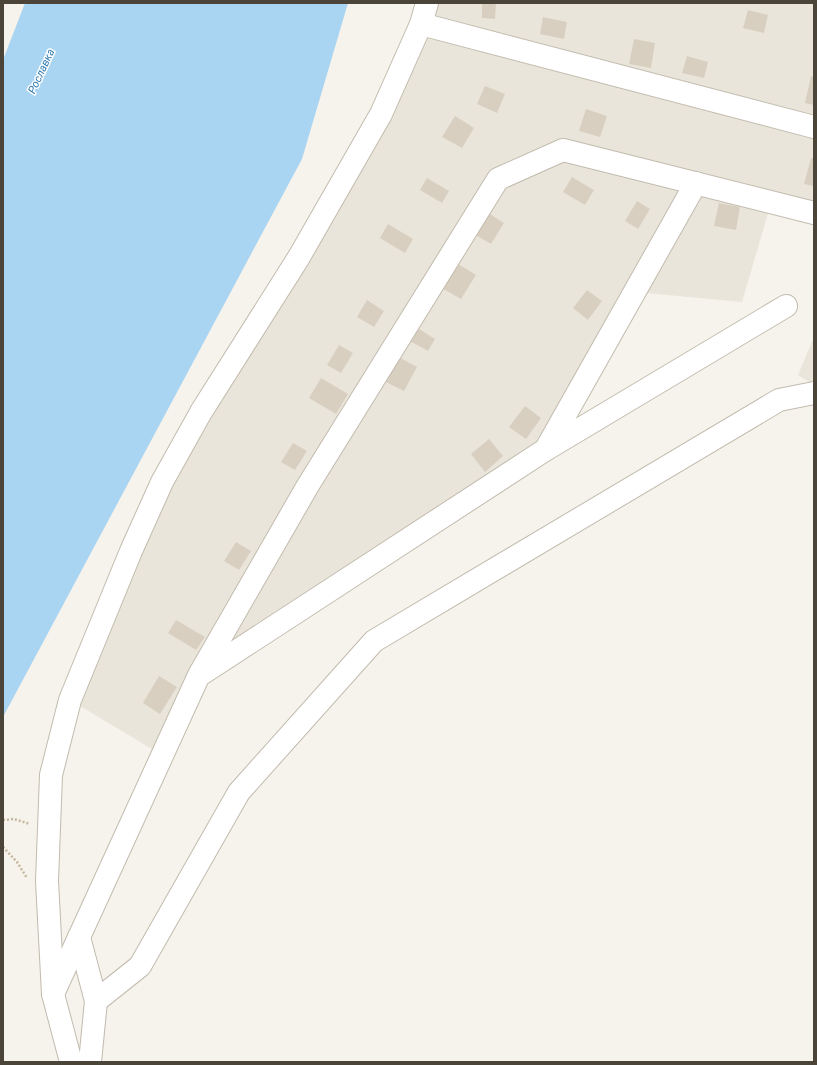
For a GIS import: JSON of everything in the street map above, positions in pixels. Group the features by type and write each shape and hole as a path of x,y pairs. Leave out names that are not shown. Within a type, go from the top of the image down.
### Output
{"street":[{"path":"72,1062 53,994 47,881 51,775 70,700 131,551 162,482 201,412 299,257 381,114 421,24 427,3"},
{"path":"421,24 814,127"},
{"path":"53,994 199,675 307,487 498,179 563,150 814,213"},
{"path":"545,450 696,183"},
{"path":"199,675 545,450 786,306"},
{"path":"96,1001 140,966 239,792 374,641 779,400 814,393"},
{"path":"79,937 96,1001 90,1062"}],"path":[{"path":"3,820 14,819 49,830"}],"shaded area":[{"path":"427,3 814,3 814,213 771,203 742,302 635,292 545,450 199,675 162,755 70,700 131,551 299,257"},
{"path":"814,337 814,385 798,375"}],"water":[{"name":"Рославка","path":"25,3 348,3 302,159 3,717 3,60"}],"building":[{"path":"482,3 496,3 495,19 482,18"},
{"path":"748,10 768,15 764,33 743,28"},
{"path":"543,17 567,22 564,39 540,34"},
{"path":"634,39 655,43 651,68 629,64"},
{"path":"687,56 708,62 704,78 682,73"},
{"path":"811,76 814,77 814,105 805,103"},
{"path":"485,86 505,94 497,113 477,104"},
{"path":"586,109 607,116 600,137 579,131"},
{"path":"455,116 474,128 462,148 442,137"},
{"path":"811,158 814,159 814,186 804,184"},
{"path":"572,177 594,190 585,205 563,192"},
{"path":"427,178 449,191 442,203 420,190"},
{"path":"637,201 650,209 638,229 625,221"},
{"path":"719,203 740,207 736,230 714,226"},
{"path":"485,211 504,223 491,244 472,233"},
{"path":"388,224 413,239 405,253 380,238"},
{"path":"455,262 476,275 461,299 440,287"},
{"path":"587,290 602,301 588,320 573,308"},
{"path":"367,300 384,311 374,327 357,317"},
{"path":"416,327 435,339 428,351 408,340"},
{"path":"339,345 353,353 341,373 327,365"},
{"path":"395,355 417,367 404,391 382,380"},
{"path":"321,378 348,394 336,414 309,398"},
{"path":"525,406 541,418 526,439 509,427"},
{"path":"489,439 503,456 485,472 471,454"},
{"path":"293,443 307,451 295,470 281,462"},
{"path":"236,542 251,551 239,570 224,561"},
{"path":"176,620 205,637 196,650 168,633"},
{"path":"159,676 177,687 160,714 143,703"}]}
